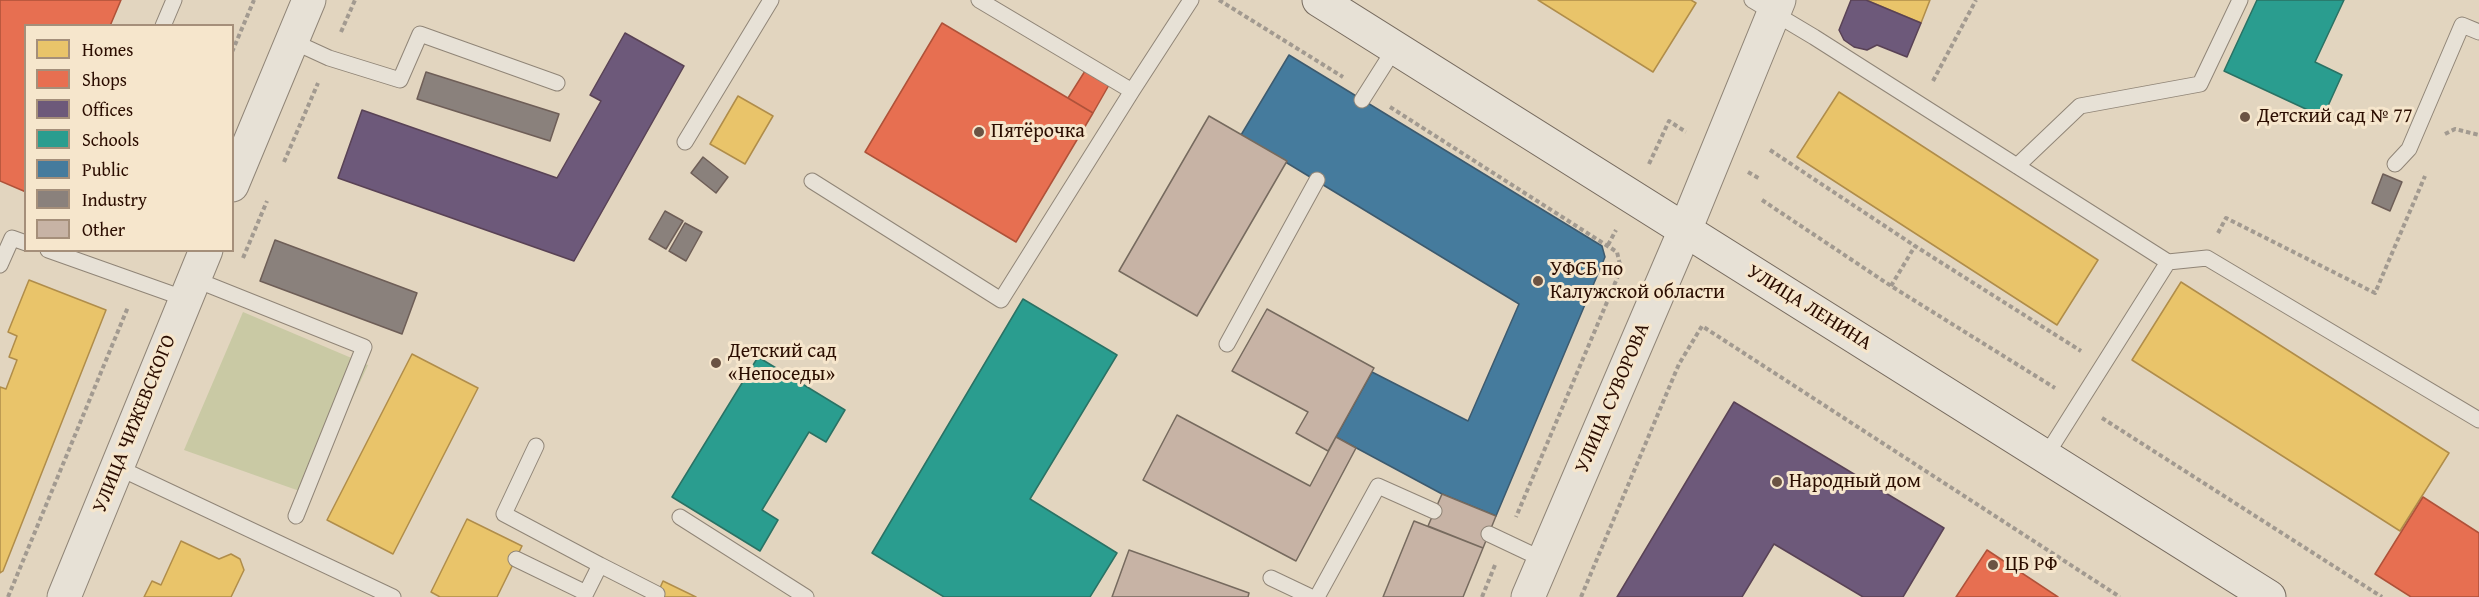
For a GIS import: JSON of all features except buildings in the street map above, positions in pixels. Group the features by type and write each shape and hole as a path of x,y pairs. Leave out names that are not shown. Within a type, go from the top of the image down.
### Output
{"street":[{"name":"УЛИЦА ЛЕНИНА","path":"1319,0 1632,199 2269,597"},
{"path":"234,180 292,41 302,2"},
{"name":"УЛИЦА СУВОРОВА","path":"1528,597 1685,230 1768,4"},
{"name":"УЛИЦА ЧИЖЕВСКОГО","path":"63,597 195,276"}],"lane":[{"path":"164,24 174,0"},
{"path":"685,141 771,0"},
{"path":"979,0 1132,91"},
{"path":"812,181 1001,300 1191,0"},
{"path":"2017,166 2080,106 2200,84 2240,0"},
{"path":"1768,4 1920,105 2168,262 2207,258 2479,420"},
{"path":"2394,164 2409,149 2462,25 2479,32"},
{"path":"292,41 329,58 400,80 420,34 557,83"},
{"path":"1364,96 1395,48"},
{"path":"1227,344 1317,180"},
{"path":"0,265 12,239"},
{"path":"54,252 138,282 195,276 228,293 364,347 296,516"},
{"path":"2045,457 2168,262"},
{"path":"536,446 504,514 657,594"},
{"path":"117,467 393,597"},
{"path":"1317,597 1378,486 1434,511"},
{"path":"680,517 806,597"},
{"path":"1488,534 1544,560"},
{"path":"516,560 585,595 600,565"},
{"path":"1271,578 1311,597"}],"path":[{"path":"234,47 254,0"},
{"path":"283,165 355,0"},
{"path":"1219,0 1364,96 1617,252 1621,269 1482,597"},
{"path":"1920,105 1976,0"},
{"path":"1632,199 1669,121"},
{"path":"2444,135 2455,129 2479,135"},
{"path":"2207,258 2226,218 2375,293 2428,167 2409,149"},
{"path":"1770,150 1915,246 2102,364"},
{"path":"228,293 269,197"},
{"path":"1892,286 1915,246"},
{"path":"8,597 138,282"},
{"path":"1581,597 1679,364 1702,326 2120,597"}],"green space":[{"path":"243,312 368,365 308,494 184,450"}],"place":[{"name":"Детский сад № 77","path":"2245,117"},
{"name":"Пятёрочка","path":"979,132"},
{"name":"УФСБ по Калужской области","path":"1538,281"},
{"name":"Детский сад «Непоседы»","path":"716,363"},
{"name":"Народный дом","path":"1777,482"},
{"name":"ЦБ РФ","path":"1993,565"}]}
